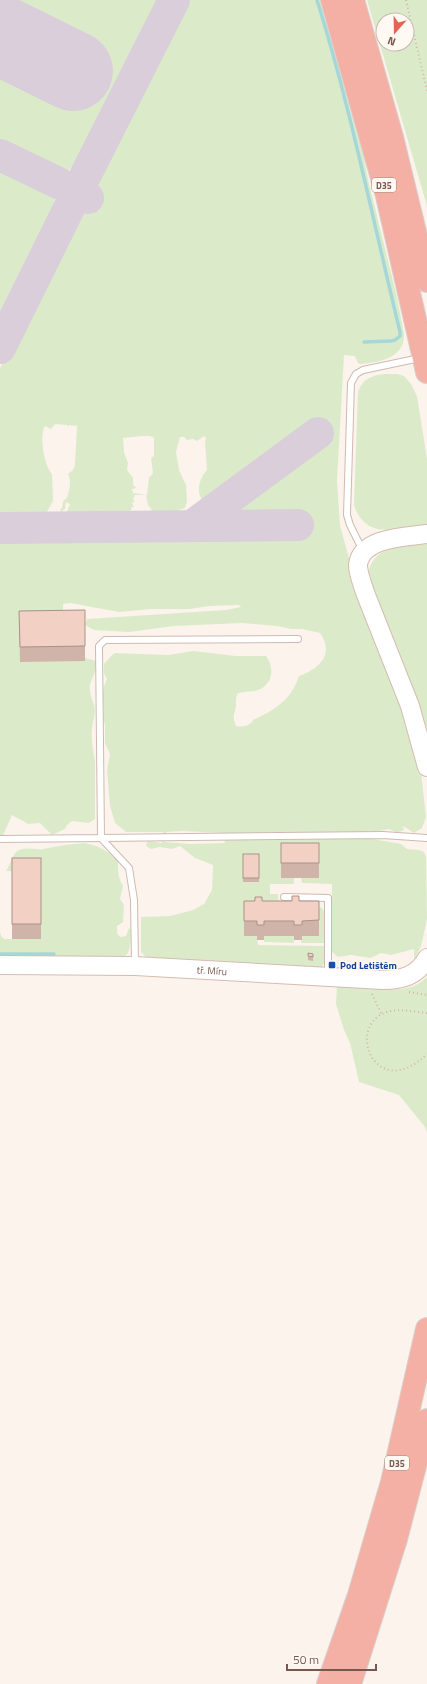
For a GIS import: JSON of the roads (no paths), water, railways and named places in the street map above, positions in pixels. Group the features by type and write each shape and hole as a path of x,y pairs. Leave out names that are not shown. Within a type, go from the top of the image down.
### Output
{"highway":[{"name":"D35","path":"332,0 387,196 426,364"},
{"name":"D35","path":"352,0 392,137 427,281"},
{"name":"D35","path":"328,1684 359,1595 392,1482 427,1329"},
{"name":"D35","path":"350,1684 396,1539 427,1420"}],"main road":[{"path":"427,534 377,542 363,552 358,564 361,580 410,706 427,767"},
{"name":"tř. Míru","path":"0,965 135,966 366,980 399,979 411,976 424,963"}],"lane":[{"path":"363,552 350,525 347,515 350,383 356,374 363,370 426,364"},
{"path":"135,966 134,900 129,868 101,838 99,646 105,640 298,639"},
{"path":"0,839 383,835 427,838"},
{"path":"284,897 328,898 328,978"}],"waterway":[{"path":"317,0 341,82 400,332 400,336 395,340 364,342"},
{"path":"0,954 54,954"}],"place":[{"name":"Pod Letištěm","path":"332,965"}]}
